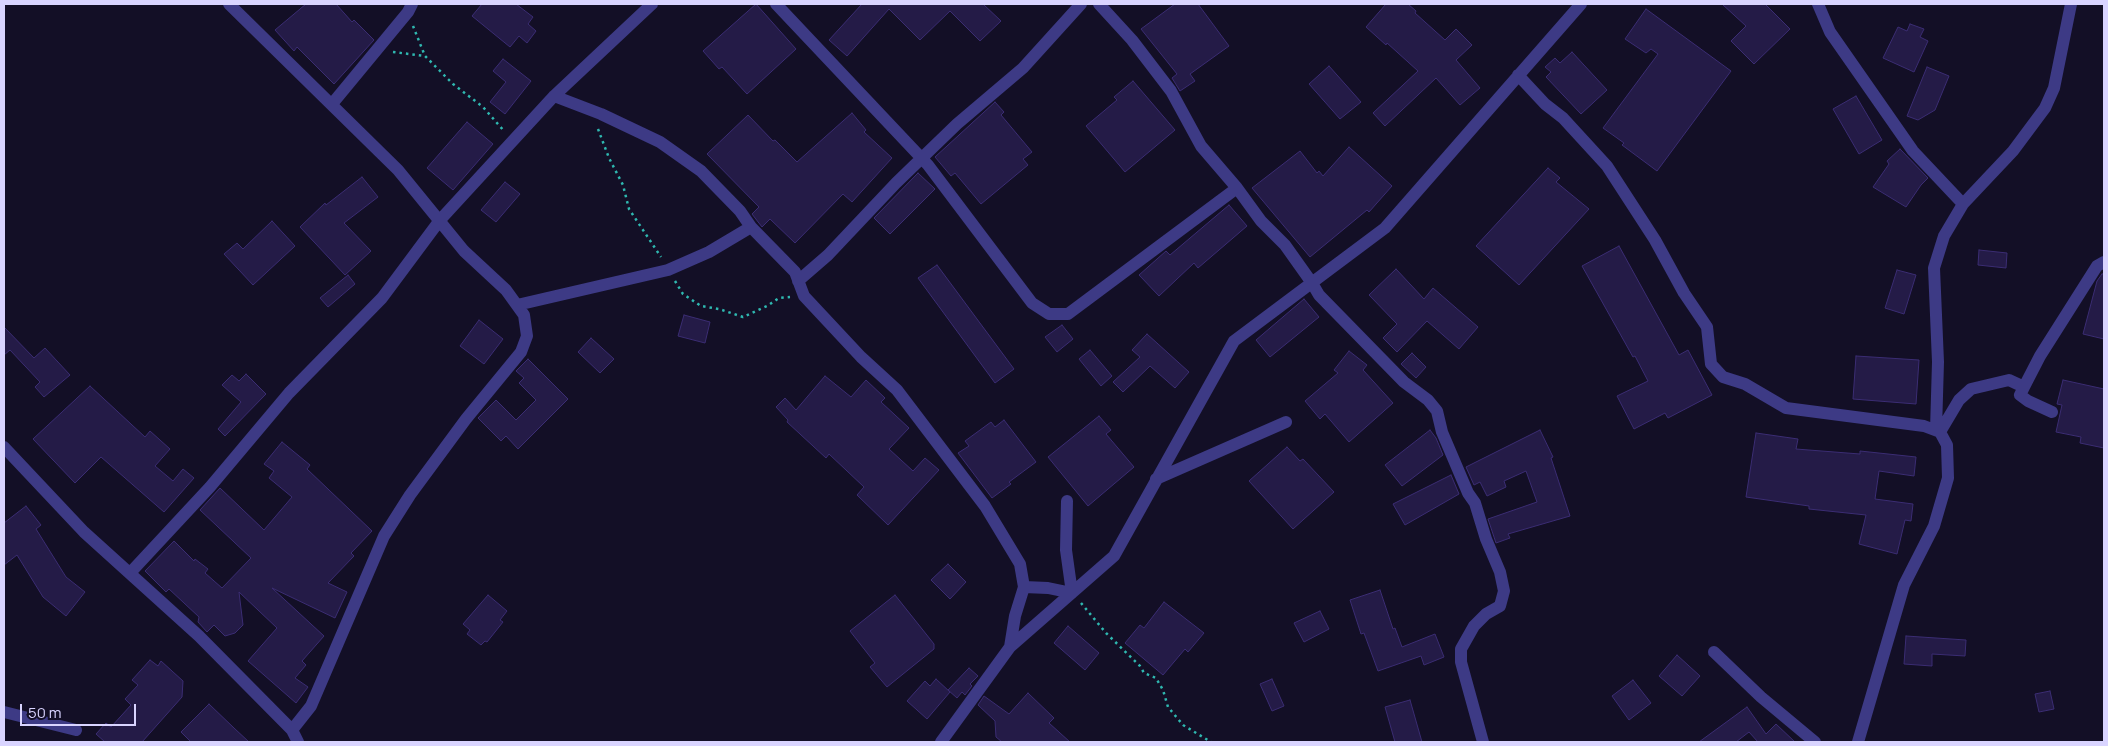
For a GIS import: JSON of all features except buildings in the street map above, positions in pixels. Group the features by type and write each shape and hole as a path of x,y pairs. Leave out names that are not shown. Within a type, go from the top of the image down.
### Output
{"street":[{"path":"229,4 398,170 464,251 506,290 524,315 527,336 521,352 466,419 410,494 384,536 311,706 292,730"},
{"path":"130,573 210,487 289,393 382,298 440,220 512,141 554,96 652,4"},
{"path":"776,4 921,158 1032,303 1049,314 1068,314 1237,188"},
{"path":"798,281 834,248 921,158 987,96 1023,68 1081,4"},
{"path":"1099,4 1132,40 1171,91 1201,146 1237,188 1261,221 1285,246 1312,282 1319,295 1404,382 1428,400 1436,411 1442,432 1468,493 1475,503 1486,539 1495,558 1504,591 1500,606 1486,614 1474,626 1460,649 1461,662 1482,742"},
{"path":"940,742 1010,647 1114,556 1234,342 1385,228 1581,4"},
{"path":"1818,4 1830,32 1913,151 1963,204"},
{"path":"1858,742 1904,585 1934,526 1948,478 1947,445 1938,431 1938,362 1934,268 1944,236 1963,204 2013,151 2045,108 2054,88 2071,4"},
{"path":"332,104 410,8"},
{"path":"1518,75 1545,104 1563,118 1607,166 1655,240 1684,292 1707,327 1710,364 1723,377 1745,384 1786,408 1924,426 1938,431"},
{"path":"554,96 660,142 700,171 740,211 751,227 795,272 804,296 862,357 897,390 985,506 1020,564 1024,587 1015,616 1010,647"},
{"path":"517,305 668,270 709,252 751,227"},
{"path":"2052,412 2028,401 2020,395 2040,356 2098,266 2104,262"},
{"path":"1938,431 1959,400 1971,388 2009,380 2024,386"},
{"path":"1156,479 1286,422"},
{"path":"4,447 84,532 199,636 292,730 298,742"},
{"path":"1067,501 1066,550 1072,592"},
{"path":"1024,587 1072,592"},
{"path":"1714,652 1761,697 1815,742"},
{"path":"4,712 76,730"}],"path":[{"path":"410,8 425,56 453,84 483,107 512,141"},
{"path":"377,50 425,56"},
{"path":"585,108 599,130 609,158 623,184 629,208 684,294 701,306 719,309 743,317 779,298 804,296"},
{"path":"1072,592 1106,633 1140,666 1144,673 1156,678 1163,690 1168,707 1183,725 1210,742"}]}
